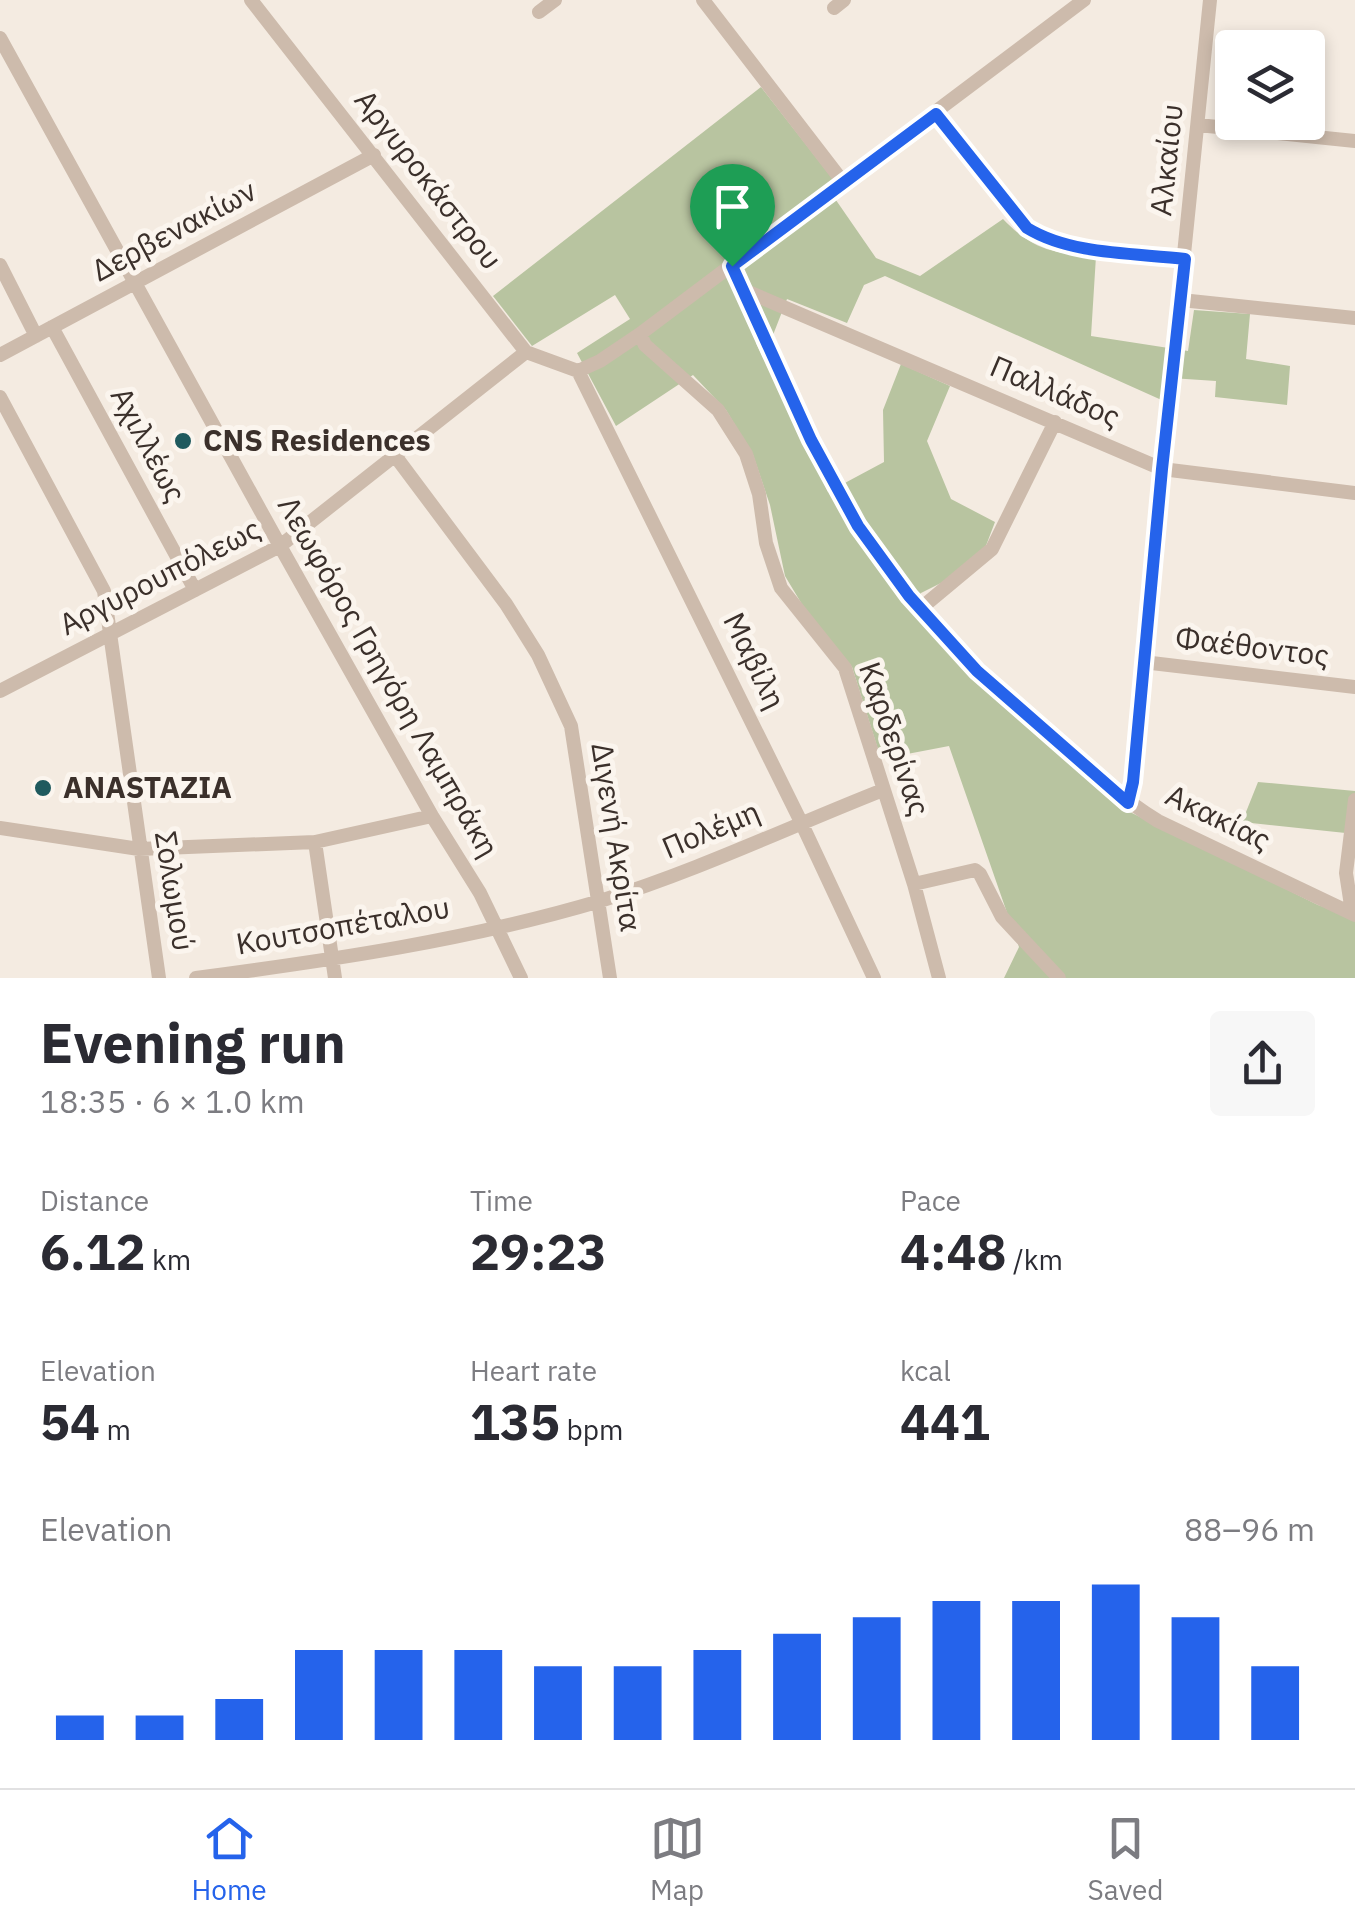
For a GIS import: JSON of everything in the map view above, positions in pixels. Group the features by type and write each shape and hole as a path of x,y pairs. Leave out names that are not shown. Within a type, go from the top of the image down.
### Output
{"street":[{"name":"Αργυροκάστρου","path":"251,0 526,352"},
{"path":"539,12 555,0"},
{"path":"703,0 843,182"},
{"path":"526,352 578,371 600,362 1084,0"},
{"name":"Αλκαίου","path":"1128,803 1210,0"},
{"name":"Λεωφόρος Γρηγόρη Λαμπράκη","path":"0,38 280,546 499,927 521,978"},
{"path":"936,114 1020,219 1044,238 1066,245 1185,259"},
{"path":"1198,125 1355,141"},
{"name":"Δερβενακίων","path":"0,355 374,155"},
{"path":"0,265 36,336"},
{"name":"Ακακίας","path":"732,266 811,440 848,509 920,608 977,671 1128,803 1158,821 1354,913"},
{"name":"Παλλάδος","path":"746,290 1162,469 1355,493"},
{"path":"1181,300 1355,318"},
{"name":"Αχιλλέως","path":"52,327 195,590"},
{"name":"Καρδερίνας","path":"640,334 644,345 718,410 746,454 781,588 845,668 914,884 939,978"},
{"name":"Αργυρουπόλεως","path":"0,691 280,546 526,352"},
{"name":"Μαβίλη","path":"578,371 802,822 874,978"},
{"name":"Σολωμού","path":"0,396 104,591 159,978"},
{"path":"920,608 992,550 1055,422"},
{"name":"Διγενή Ακρίτα","path":"396,457 506,604 538,654 571,726 610,978"},
{"name":"Φαέθοντος","path":"1143,662 1355,687"},
{"name":"Πολέμη","path":"499,927 666,878 883,790"},
{"path":"1354,913 1346,873 1355,800"},
{"path":"0,828 140,849 315,842 432,816"},
{"path":"315,842 335,978"},
{"path":"914,884 975,870 1002,917 1059,978"},
{"name":"Κουτσοπέταλου","path":"196,978 332,960 499,927"}],"green space":[{"path":"761,87 836,183 829,190 876,258 920,276 1003,219 1025,238 1045,248 1096,256 1091,336 1188,351 1194,310 1250,314 1246,359 1290,366 1287,405 1215,397 1216,381 1171,378 1166,402 885,276 864,285 847,323 787,299 773,335 756,343 828,492 884,462 883,410 901,364 950,386 927,441 951,499 995,522 979,564 921,593 910,606 973,676 1132,813 1318,905 1355,917 1355,978 1004,978 1019,947 949,746 881,759 852,667 803,606 785,576 770,505 753,455 726,410 693,375 616,426 577,353 630,319 615,295 532,346 493,296"},
{"path":"1258,782 1355,791 1355,834 1242,822"}],"place":[{"name":"CNS Residences","path":"183,441"},
{"name":"ANASTAZIA","path":"43,788"}],"route":[{"path":"936,114 1027,228 1044,238 1066,245 1185,259 1128,803 977,671 909,596 858,526 811,440 732,266 936,114"}]}
